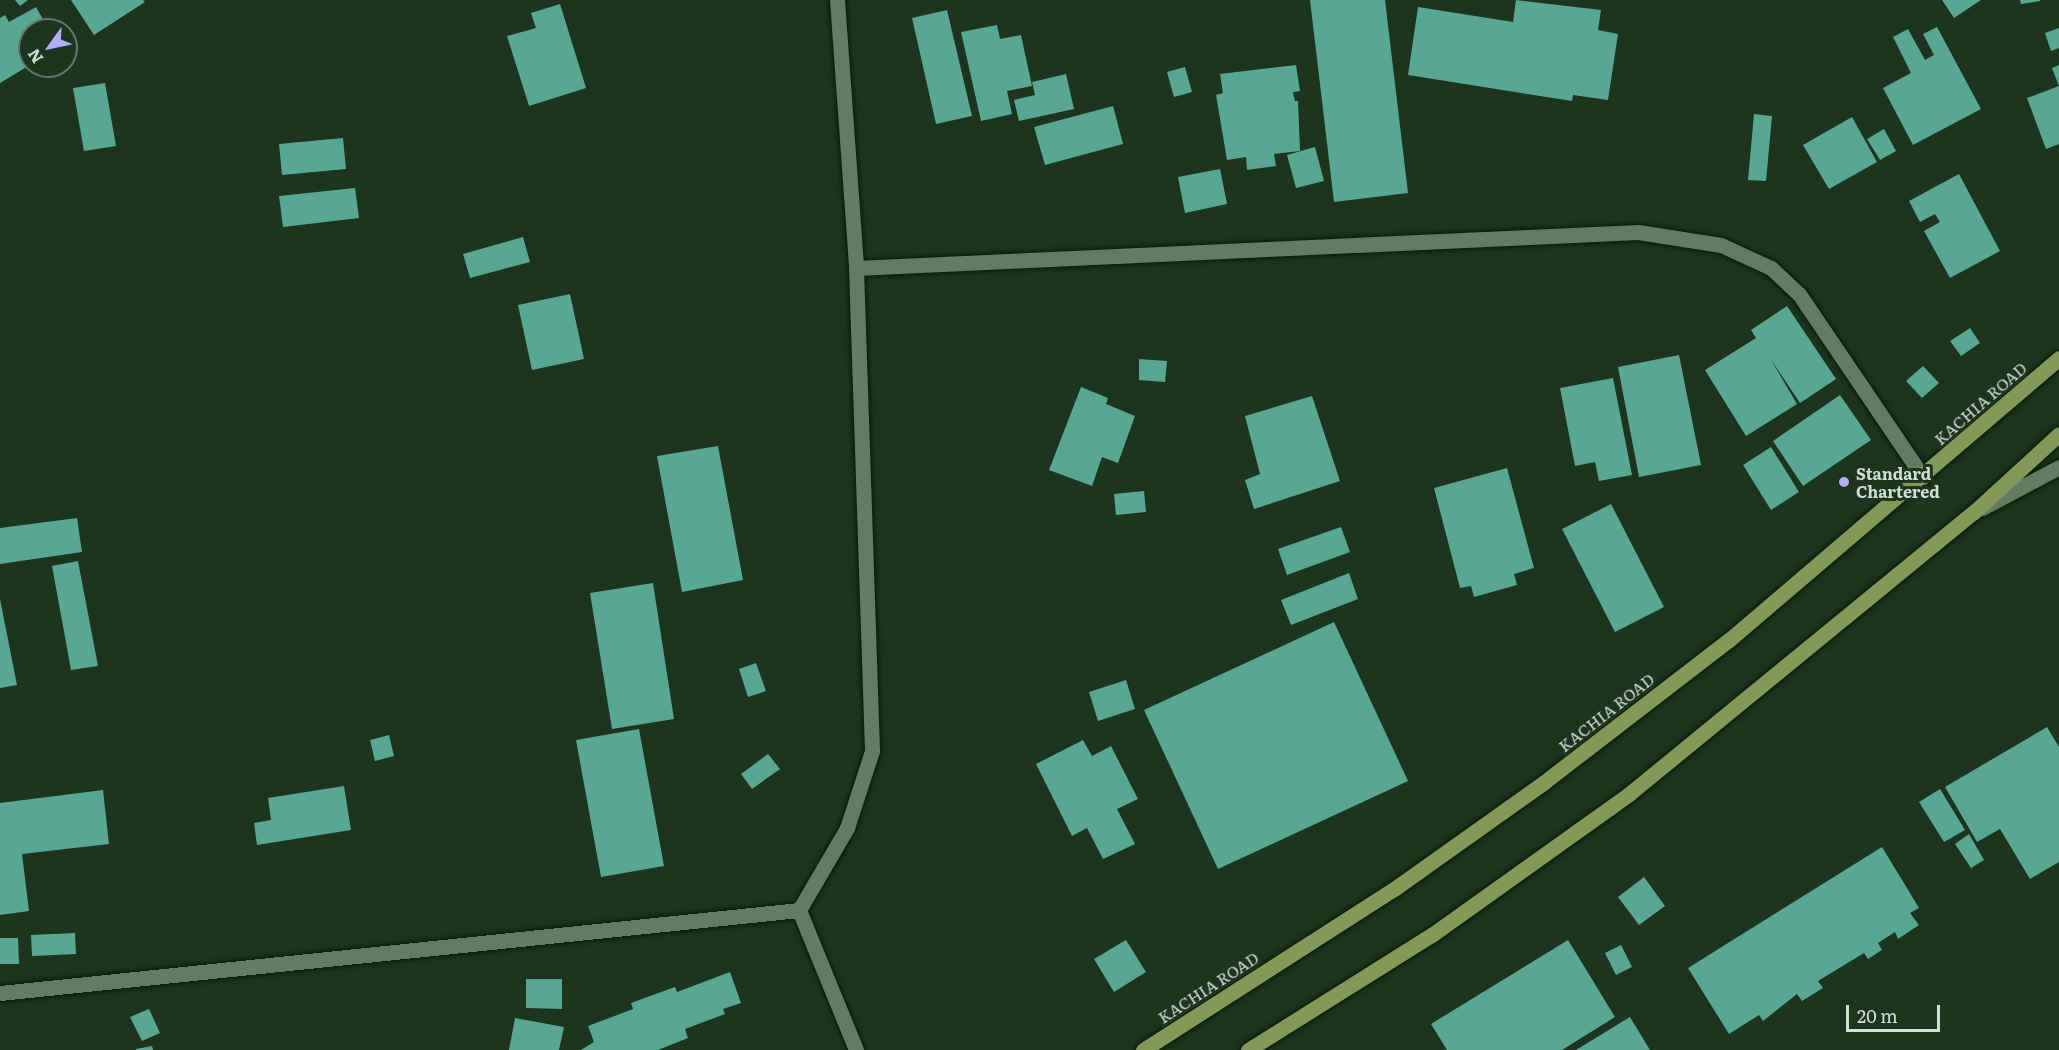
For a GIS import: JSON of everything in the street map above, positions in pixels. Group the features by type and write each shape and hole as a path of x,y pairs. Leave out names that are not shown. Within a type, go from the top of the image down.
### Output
{"main road":[{"name":"KACHIA ROAD","path":"1143,1050 1394,890 1544,783 1729,640 1923,477 2059,358"},
{"path":"1248,1050 1433,934 1629,794 1974,512 2059,434"}],"street":[{"path":"799,910 847,828 872,751 856,268 837,0"},
{"path":"856,268 1638,232 1721,245 1771,268 1799,294 1923,477"},
{"path":"1974,512 2059,467"},
{"path":"0,993 799,910"},
{"path":"799,910 856,1050"}],"building":[{"path":"15,0 28,0 20,6"},
{"path":"71,0 143,0 145,2 94,35"},
{"path":"1310,0 1385,0 1408,193 1334,202"},
{"path":"1516,0 1601,10 1598,30 1618,34 1608,100 1573,95 1572,101 1408,75 1418,7 1513,22"},
{"path":"1942,0 1981,0 1954,18"},
{"path":"2020,0 2040,0 2040,1 2021,4"},
{"path":"560,4 586,88 529,106 507,36 536,28 531,13"},
{"path":"36,7 42,18 18,18 18,72 0,83 0,18 5,15 9,22"},
{"path":"947,10 972,116 936,124 912,18"},
{"path":"997,25 1000,39 1021,35 1032,86 1007,91 1012,114 981,121 961,32"},
{"path":"1937,27 1981,109 1913,145 1883,88 1911,73 1893,37 1908,29 1925,60 1934,55 1923,34"},
{"path":"2059,28 2059,48 2051,51 2045,33"},
{"path":"1296,65 1300,91 1293,92 1295,101 1298,101 1300,151 1274,154 1276,166 1247,170 1246,157 1227,160 1216,95 1223,93 1220,74"},
{"path":"2059,65 2059,86 2052,68"},
{"path":"1185,67 1192,92 1174,97 1167,72"},
{"path":"1066,74 1074,109 1019,121 1014,100 1035,95 1032,82"},
{"path":"105,83 116,146 84,151 73,88"},
{"path":"2059,86 2059,144 2046,149 2027,98"},
{"path":"1113,106 1123,144 1045,165 1034,127"},
{"path":"1754,114 1772,116 1766,181 1748,180"},
{"path":"1852,117 1877,162 1829,189 1803,145"},
{"path":"1884,129 1896,151 1880,160 1867,139"},
{"path":"343,138 346,169 282,175 279,144"},
{"path":"1315,147 1324,181 1296,188 1287,155"},
{"path":"1220,169 1227,204 1185,213 1178,177"},
{"path":"1959,174 2000,251 1950,278 1924,231 1940,222 1935,214 1920,222 1909,201"},
{"path":"355,188 359,218 283,227 279,196"},
{"path":"523,237 530,262 470,278 463,254"},
{"path":"570,294 584,359 532,370 518,305"},
{"path":"1787,306 1836,379 1800,403 1770,358 1797,404 1746,436 1705,370 1756,338 1751,330"},
{"path":"1970,328 1980,343 1961,356 1950,341"},
{"path":"1679,355 1701,465 1639,477 1618,367"},
{"path":"1139,359 1167,361 1165,382 1139,380"},
{"path":"1923,366 1939,383 1922,398 1906,381"},
{"path":"1613,378 1632,475 1599,481 1595,462 1575,466 1560,388"},
{"path":"1081,387 1108,398 1106,404 1135,416 1118,463 1102,457 1092,486 1049,470"},
{"path":"1840,395 1871,440 1803,486 1773,441"},
{"path":"1312,396 1340,481 1254,509 1245,480 1260,474 1245,416"},
{"path":"718,446 743,580 682,592 657,456"},
{"path":"1771,447 1799,492 1771,510 1743,465"},
{"path":"1507,468 1534,568 1514,574 1517,585 1474,597 1471,586 1460,588 1434,488"},
{"path":"1144,491 1146,512 1116,515 1114,494"},
{"path":"1611,504 1664,607 1615,632 1562,529"},
{"path":"77,518 82,552 0,564 0,528"},
{"path":"1341,527 1350,552 1287,575 1278,549"},
{"path":"78,561 98,666 71,670 52,566"},
{"path":"1349,573 1358,599 1291,625 1281,600"},
{"path":"653,583 674,719 612,729 590,593"},
{"path":"0,599 17,685 0,688"},
{"path":"1334,622 1408,781 1218,869 1144,710"},
{"path":"756,663 766,691 748,697 739,669"},
{"path":"1126,680 1135,709 1098,721 1089,692"},
{"path":"2047,727 2059,747 2059,862 2030,879 2000,829 1977,842 1945,787"},
{"path":"639,729 664,866 601,877 576,740"},
{"path":"389,735 394,756 375,761 370,740"},
{"path":"1083,740 1092,756 1111,746 1138,799 1117,809 1135,844 1103,859 1087,828 1072,836 1036,764"},
{"path":"768,754 780,769 752,789 741,774"},
{"path":"344,786 351,830 257,845 254,823 271,820 268,798"},
{"path":"1940,789 1965,830 1944,842 1919,802"},
{"path":"103,790 109,844 22,854 29,911 0,915 0,803"},
{"path":"1969,834 1984,860 1971,868 1955,844"},
{"path":"1882,847 1919,908 1910,913 1919,925 1898,939 1895,932 1878,943 1882,950 1868,959 1864,953 1818,981 1823,988 1802,1001 1797,994 1763,1021 1759,1015 1729,1034 1688,968"},
{"path":"1644,877 1665,906 1639,925 1618,897"},
{"path":"75,933 76,954 32,956 31,935"},
{"path":"0,938 18,938 19,964 0,964"},
{"path":"1126,940 1146,972 1114,992 1094,959"},
{"path":"1568,940 1615,1017 1562,1050 1447,1050 1431,1024"},
{"path":"1621,945 1632,967 1616,975 1605,953"},
{"path":"730,972 741,1003 723,1009 725,1014 685,1029 688,1038 658,1050 581,1050 594,1042 588,1026 633,1009 631,1003 675,987 677,992"},
{"path":"526,979 562,979 562,1009 526,1008"},
{"path":"149,1009 160,1033 142,1041 130,1017"},
{"path":"1630,1017 1650,1050 1576,1050"},
{"path":"515,1018 564,1027 559,1050 509,1050"},
{"path":"152,1046 153,1050 136,1050 136,1049"}],"place":[{"name":"Standard Chartered","path":"1844,482"}]}
